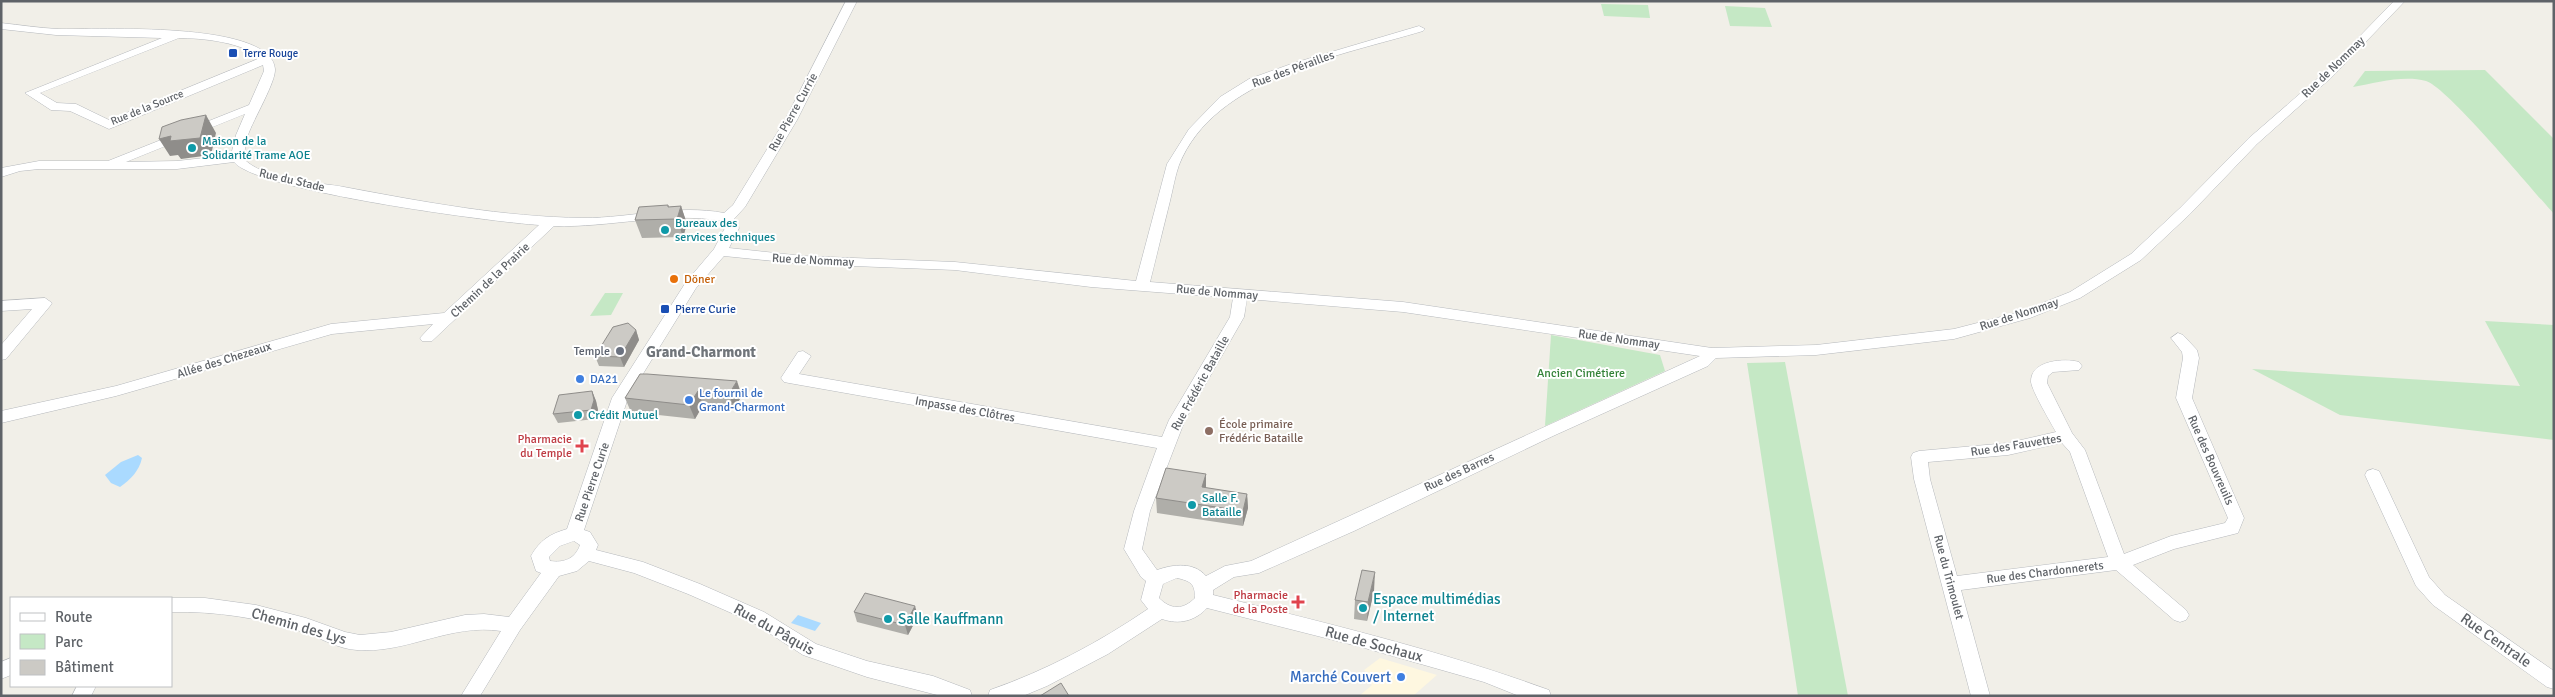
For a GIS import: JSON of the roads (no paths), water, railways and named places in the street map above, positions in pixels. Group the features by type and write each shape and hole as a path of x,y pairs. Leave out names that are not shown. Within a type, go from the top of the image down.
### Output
{"street":[{"name":"Rue Pierre Currie","path":"727,218 738,207 791,120 852,1"},
{"name":"Rue de Nommay","path":"720,251 803,260 955,266 1241,294 1403,306 1712,353 1766,354 1889,343 1954,334 2025,315 2075,295 2136,257 2253,141 2329,74 2400,1"},
{"path":"1,26 56,32 218,37 262,53 267,59 270,71 242,136 237,158 214,163 177,166 24,167 1,172"},
{"name":"Rue des Pérailles","path":"1142,285 1173,164 1193,132 1224,100 1253,82 1298,65 1420,29"},
{"path":"144,49 154,34"},
{"name":"Rue de la Source","path":"177,35 31,93 55,106 72,107 109,125 267,59"},
{"path":"106,165 255,107"},
{"name":"Rue du Stade","path":"237,158 245,167 286,181 426,206 505,217 590,222 685,215 714,215 727,218"},
{"name":"Rue Pierre Curie","path":"574,534 620,398 691,285 720,251 732,228 727,218"},
{"name":"Chemin de la Prairie","path":"427,338 551,221"},
{"name":"Rue Frédéric Bataille","path":"1156,578 1147,572 1134,549 1142,511 1178,420 1237,317 1241,294"},
{"path":"1,306 45,303 1,354"},
{"name":"Allée des Chezeaux","path":"1,417 116,391 331,329 449,318"},
{"name":"Rue des Bouvreuils","path":"2119,563 2171,543 2232,528 2236,518 2184,398 2191,358 2189,350 2178,338"},
{"name":"Rue des Barres","path":"1204,593 1231,571 1253,568 1348,526 1531,439 1703,362 1712,353"},
{"name":"Impasse des Clôtres","path":"803,356 789,378 1167,444"},
{"path":"2066,436 2039,383 2041,374 2050,368 2074,366"},
{"name":"Rue des Fauvettes","path":"1919,457 2008,449 2066,436 2077,450 2119,563"},
{"name":"Rue du Trimoulet","path":"1919,457 1922,479 1981,696"},
{"name":"Rue Centrale","path":"2373,475 2422,581 2439,600 2554,681"},
{"path":"574,534 584,537 589,545 587,554 578,563 565,569 553,570 542,566 540,556 546,545 559,537 574,534"},
{"name":"Rue du Pâquis","path":"587,554 637,567 694,589 758,617 810,650 867,669 934,684 964,696"},
{"name":"Rue des Chardonnerets","path":"1952,584 2119,563 2180,615"},
{"path":"470,696 514,626 553,570"},
{"path":"1177,571 1195,575 1204,593 1189,613 1175,615 1159,611 1150,600 1151,586 1156,578 1166,572 1177,571"},
{"name":"Rue de Sochaux","path":"1204,593 1486,675 1542,696"},
{"name":"Chemin des Lys","path":"172,605 197,603 256,612 304,624 358,643 405,638 458,624 482,621 514,626"},
{"path":"997,696 1049,677 1104,649 1159,611"}],"water":[{"path":"138,455 142,458 141,463 131,478 120,487 111,483 105,475 121,462"},
{"path":"798,615 821,623 815,631 791,623"}],"place":[{"name":"Terre Rouge","path":"233,53"},
{"name":"Maison de la Solidarité Trame AOE","path":"192,148"},
{"name":"Bureaux des services techniques","path":"665,230"},
{"name":"Döner","path":"674,279"},
{"name":"Pierre Curie","path":"665,309"},
{"name":"Temple","path":"620,351"},
{"name":"DA21","path":"580,379"},
{"name":"Le fournil de Grand-Charmont","path":"689,400"},
{"name":"Crédit Mutuel","path":"578,415"},
{"name":"École primaire Frédéric Bataille","path":"1209,431"},
{"name":"Pharmacie du Temple","path":"582,446"},
{"name":"Salle F. Bataille","path":"1192,505"},
{"name":"Pharmacie de la Poste","path":"1298,602"},
{"name":"Espace multimédias / Internet","path":"1363,608"},
{"name":"Salle Kauffmann","path":"888,619"},
{"name":"Marché Couvert","path":"1401,677"}],"district":[{"name":"Grand-Charmont","path":"701,352"}],"park label":[{"name":"Ancien Cimétiere","path":"1581,373"}]}
